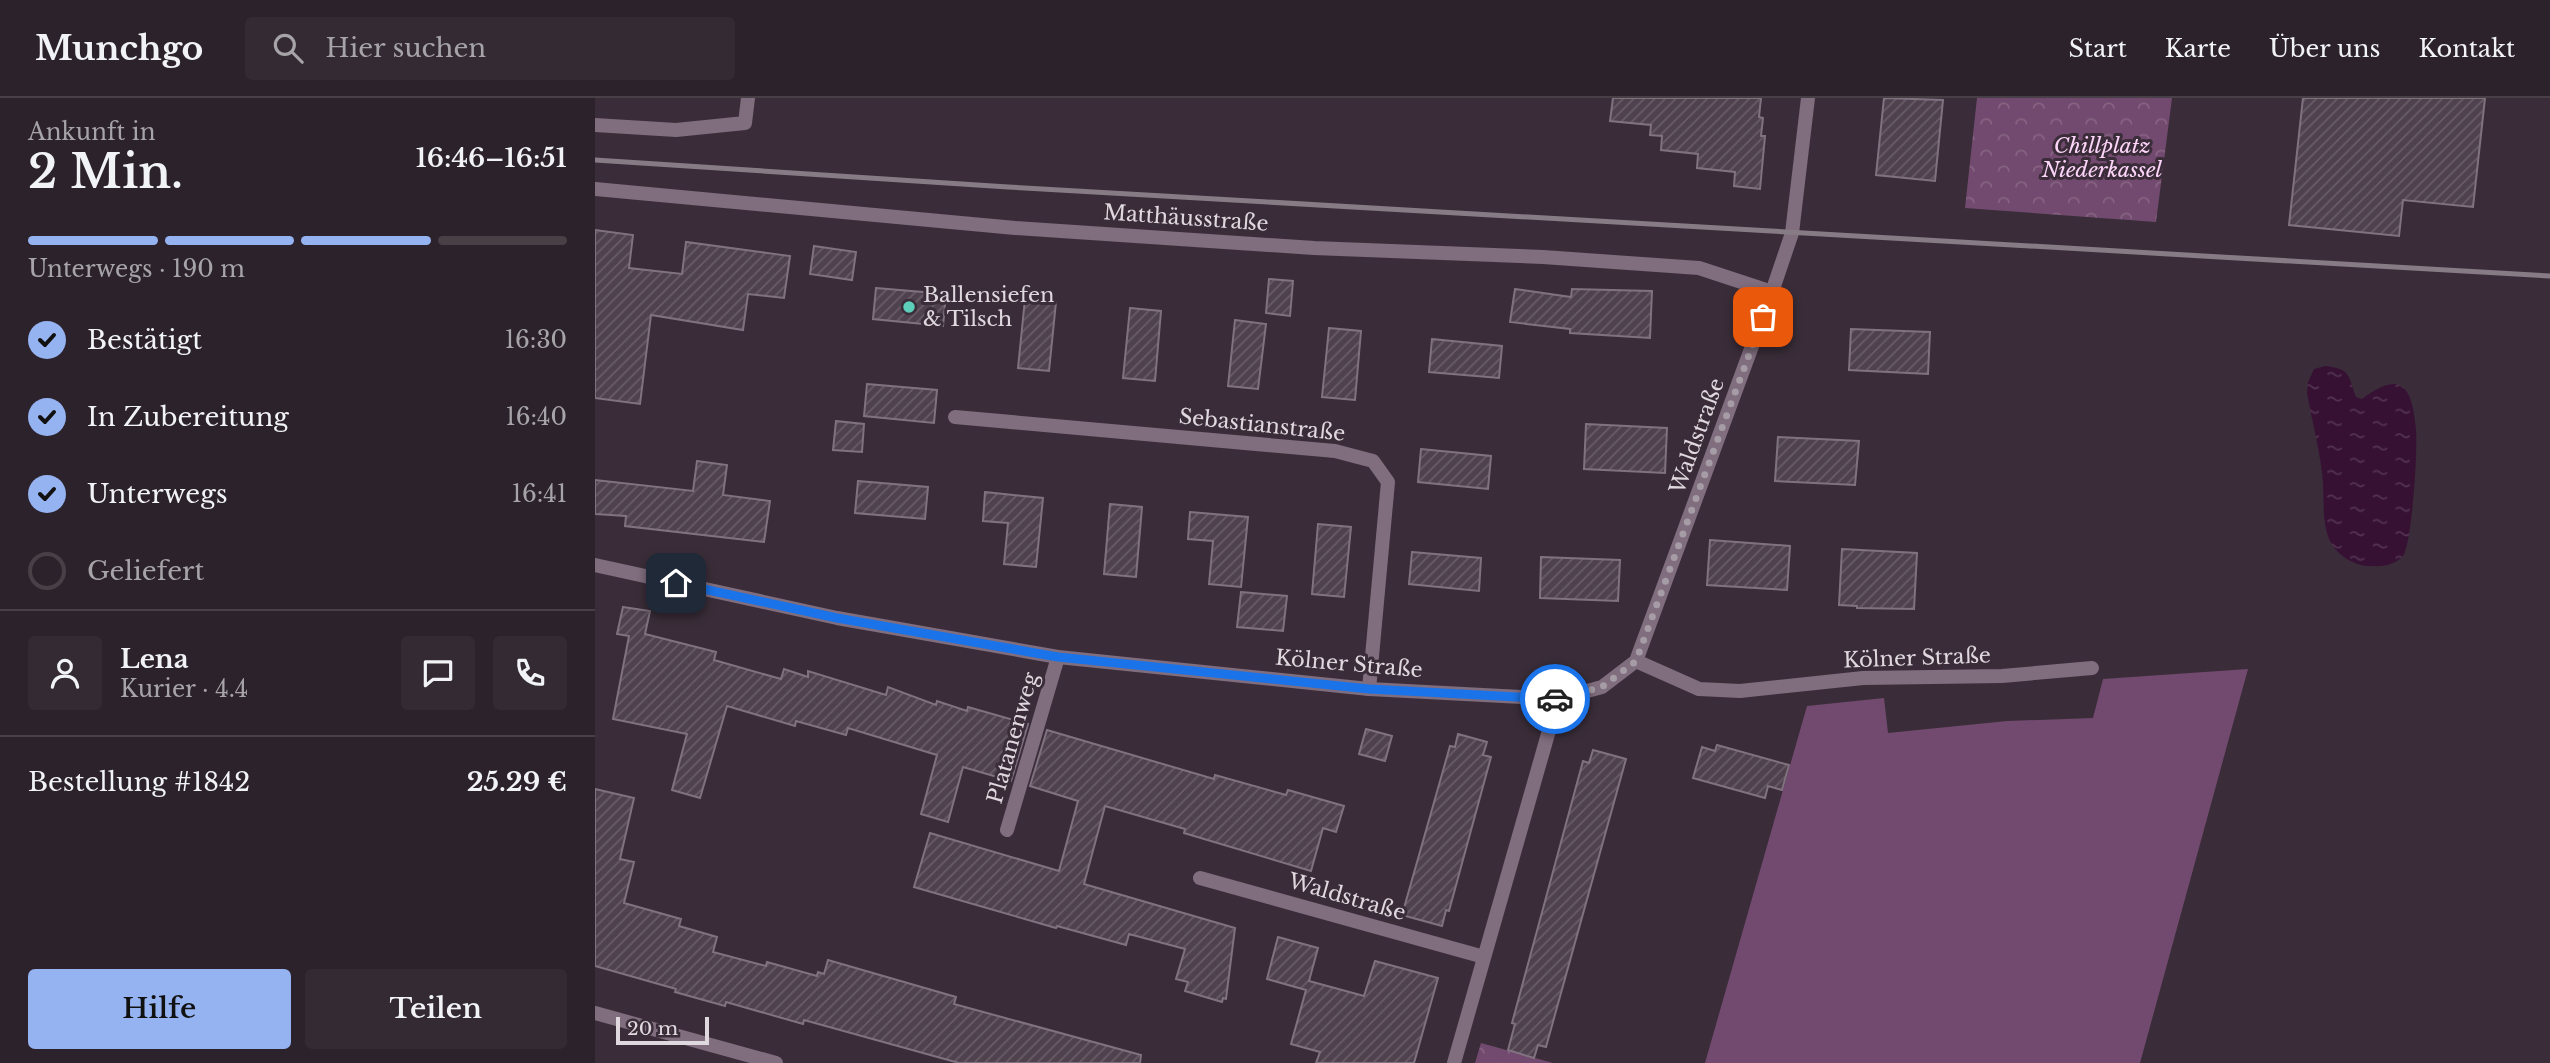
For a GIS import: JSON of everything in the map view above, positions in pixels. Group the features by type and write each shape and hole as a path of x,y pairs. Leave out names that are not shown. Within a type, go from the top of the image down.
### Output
{"street":[{"path":"595,125 676,130 745,123 748,98"},
{"name":"Waldstraße","path":"1636,661 1792,233 1808,98"},
{"name":"Matthäusstraße","path":"595,188 1015,228 1314,248 1543,257 1699,268 1772,292"},
{"name":"Sebastianstraße","path":"955,417 1335,451 1373,461 1388,482 1369,689"},
{"name":"Kölner Straße","path":"595,565 837,618 1058,657 1369,689 1558,699 1602,687 1636,661 1699,689 1740,691 1863,678 2001,676 2092,668"},
{"name":"Platanenweg","path":"1007,830 1058,657"},
{"path":"1454,1063 1558,699"},
{"name":"Waldstraße","path":"1200,878 1484,957"},
{"path":"595,1013 776,1063"}],"green space":[{"name":"Chillplatz Niederkassel","path":"1977,98 2172,98 2156,222 1965,208"},
{"path":"2248,669 2140,1063 1705,1063 1807,706 1884,698 1888,733 2007,721 2093,718 2103,679"},
{"path":"1481,1043 1553,1063 1475,1063"}],"water":[{"path":"2325,366 2340,369 2347,374 2356,397 2362,399 2387,385 2396,384 2408,393 2411,402 2416,429 2412,516 2403,556 2391,564 2368,566 2351,561 2337,551 2327,534 2320,461 2307,393 2308,382 2314,369"}],"building":[{"path":"1613,98 1761,98 1761,136 1765,136 1760,189 1734,186 1735,172 1697,168 1698,154 1661,150 1662,136 1650,135 1651,125 1610,121"},
{"path":"1884,98 1943,100 1935,181 1876,175"},
{"path":"2303,98 2485,98 2473,207 2403,200 2399,236 2289,225"},
{"path":"595,230 633,235 629,268 682,274 686,242 790,256 784,298 748,294 743,330 651,315 640,404 595,398"},
{"path":"814,246 856,252 852,280 810,274"},
{"path":"1269,279 1293,281 1290,316 1266,313"},
{"name":"Ballensiefen & Tilsch","path":"876,288 946,294 943,326 873,319"},
{"path":"1515,289 1571,297 1572,289 1652,291 1650,338 1570,333 1570,329 1510,322"},
{"path":"1025,299 1056,302 1049,371 1018,368"},
{"path":"1130,308 1161,311 1155,381 1123,378"},
{"path":"1235,320 1266,324 1258,389 1228,386"},
{"path":"1329,328 1361,331 1355,400 1322,397"},
{"path":"1851,329 1930,332 1928,374 1849,370"},
{"path":"1432,339 1502,346 1499,378 1429,372"},
{"path":"867,384 937,390 934,423 864,416"},
{"path":"836,421 864,424 862,452 833,450"},
{"path":"1586,424 1667,428 1665,473 1584,469"},
{"path":"1778,437 1859,441 1855,485 1775,481"},
{"path":"1421,449 1491,456 1488,489 1418,482"},
{"path":"697,461 727,465 723,495 770,501 764,542 625,526 626,516 595,514 595,480 693,491"},
{"path":"858,481 928,487 925,519 855,513"},
{"path":"985,492 1043,498 1036,567 1004,564 1008,523 983,521"},
{"path":"1110,504 1142,507 1136,577 1104,574"},
{"path":"1190,512 1248,517 1241,587 1209,584 1213,541 1188,539"},
{"path":"1318,524 1351,527 1344,597 1312,594"},
{"path":"1710,540 1790,546 1787,590 1707,585"},
{"path":"1842,549 1917,553 1914,609 1839,605"},
{"path":"1412,552 1481,558 1479,591 1409,584"},
{"path":"1541,557 1620,560 1618,601 1540,598"},
{"path":"1241,592 1287,596 1283,631 1237,627"},
{"path":"623,607 650,611 645,634 716,652 714,660 781,679 784,669 808,677 808,671 886,695 888,687 936,705 937,701 967,711 968,707 1028,724 1011,781 963,767 948,822 921,814 937,755 848,728 846,735 796,721 795,726 727,706 700,798 672,790 687,734 613,719 629,636 617,634"},
{"path":"1366,729 1392,736 1385,761 1359,754"},
{"path":"1047,730 1214,779 1215,775 1286,795 1288,790 1344,806 1336,832 1323,828 1311,871 1184,833 1185,829 1105,806 1084,884 1235,928 1226,999 1223,998 1222,1002 1185,991 1188,982 1176,979 1185,949 1129,934 1126,945 914,887 930,833 1059,871 1078,801 1030,786"},
{"path":"1458,734 1487,742 1483,755 1491,757 1449,911 1446,910 1442,926 1402,915 1450,746 1455,747"},
{"path":"1717,745 1789,765 1782,790 1768,786 1765,798 1693,778 1702,747 1715,751"},
{"path":"1593,750 1626,759 1546,1047 1538,1045 1534,1058 1508,1050 1515,1024 1512,1023 1583,761 1589,763"},
{"path":"595,789 634,798 620,859 634,862 624,903 681,919 679,926 717,937 713,952 766,966 767,962 817,976 818,972 824,974 828,960 956,997 954,1004 1141,1055 1140,1063 959,1063 804,1020 803,1024 726,1002 725,1006 595,966"},
{"path":"1278,937 1318,948 1309,981 1364,996 1375,961 1438,978 1414,1063 1316,1063 1320,1052 1291,1044 1306,990 1267,979"}],"railway":[{"path":"595,160 1008,187 2550,276"}],"way so far":[{"path":"1555,699 1602,687 1636,661 1763,317"}],"place":[{"name":"Ballensiefen & Tilsch","path":"909,307"}],"route":[{"path":"676,583 837,618 1058,657 1369,689 1555,699"}]}
